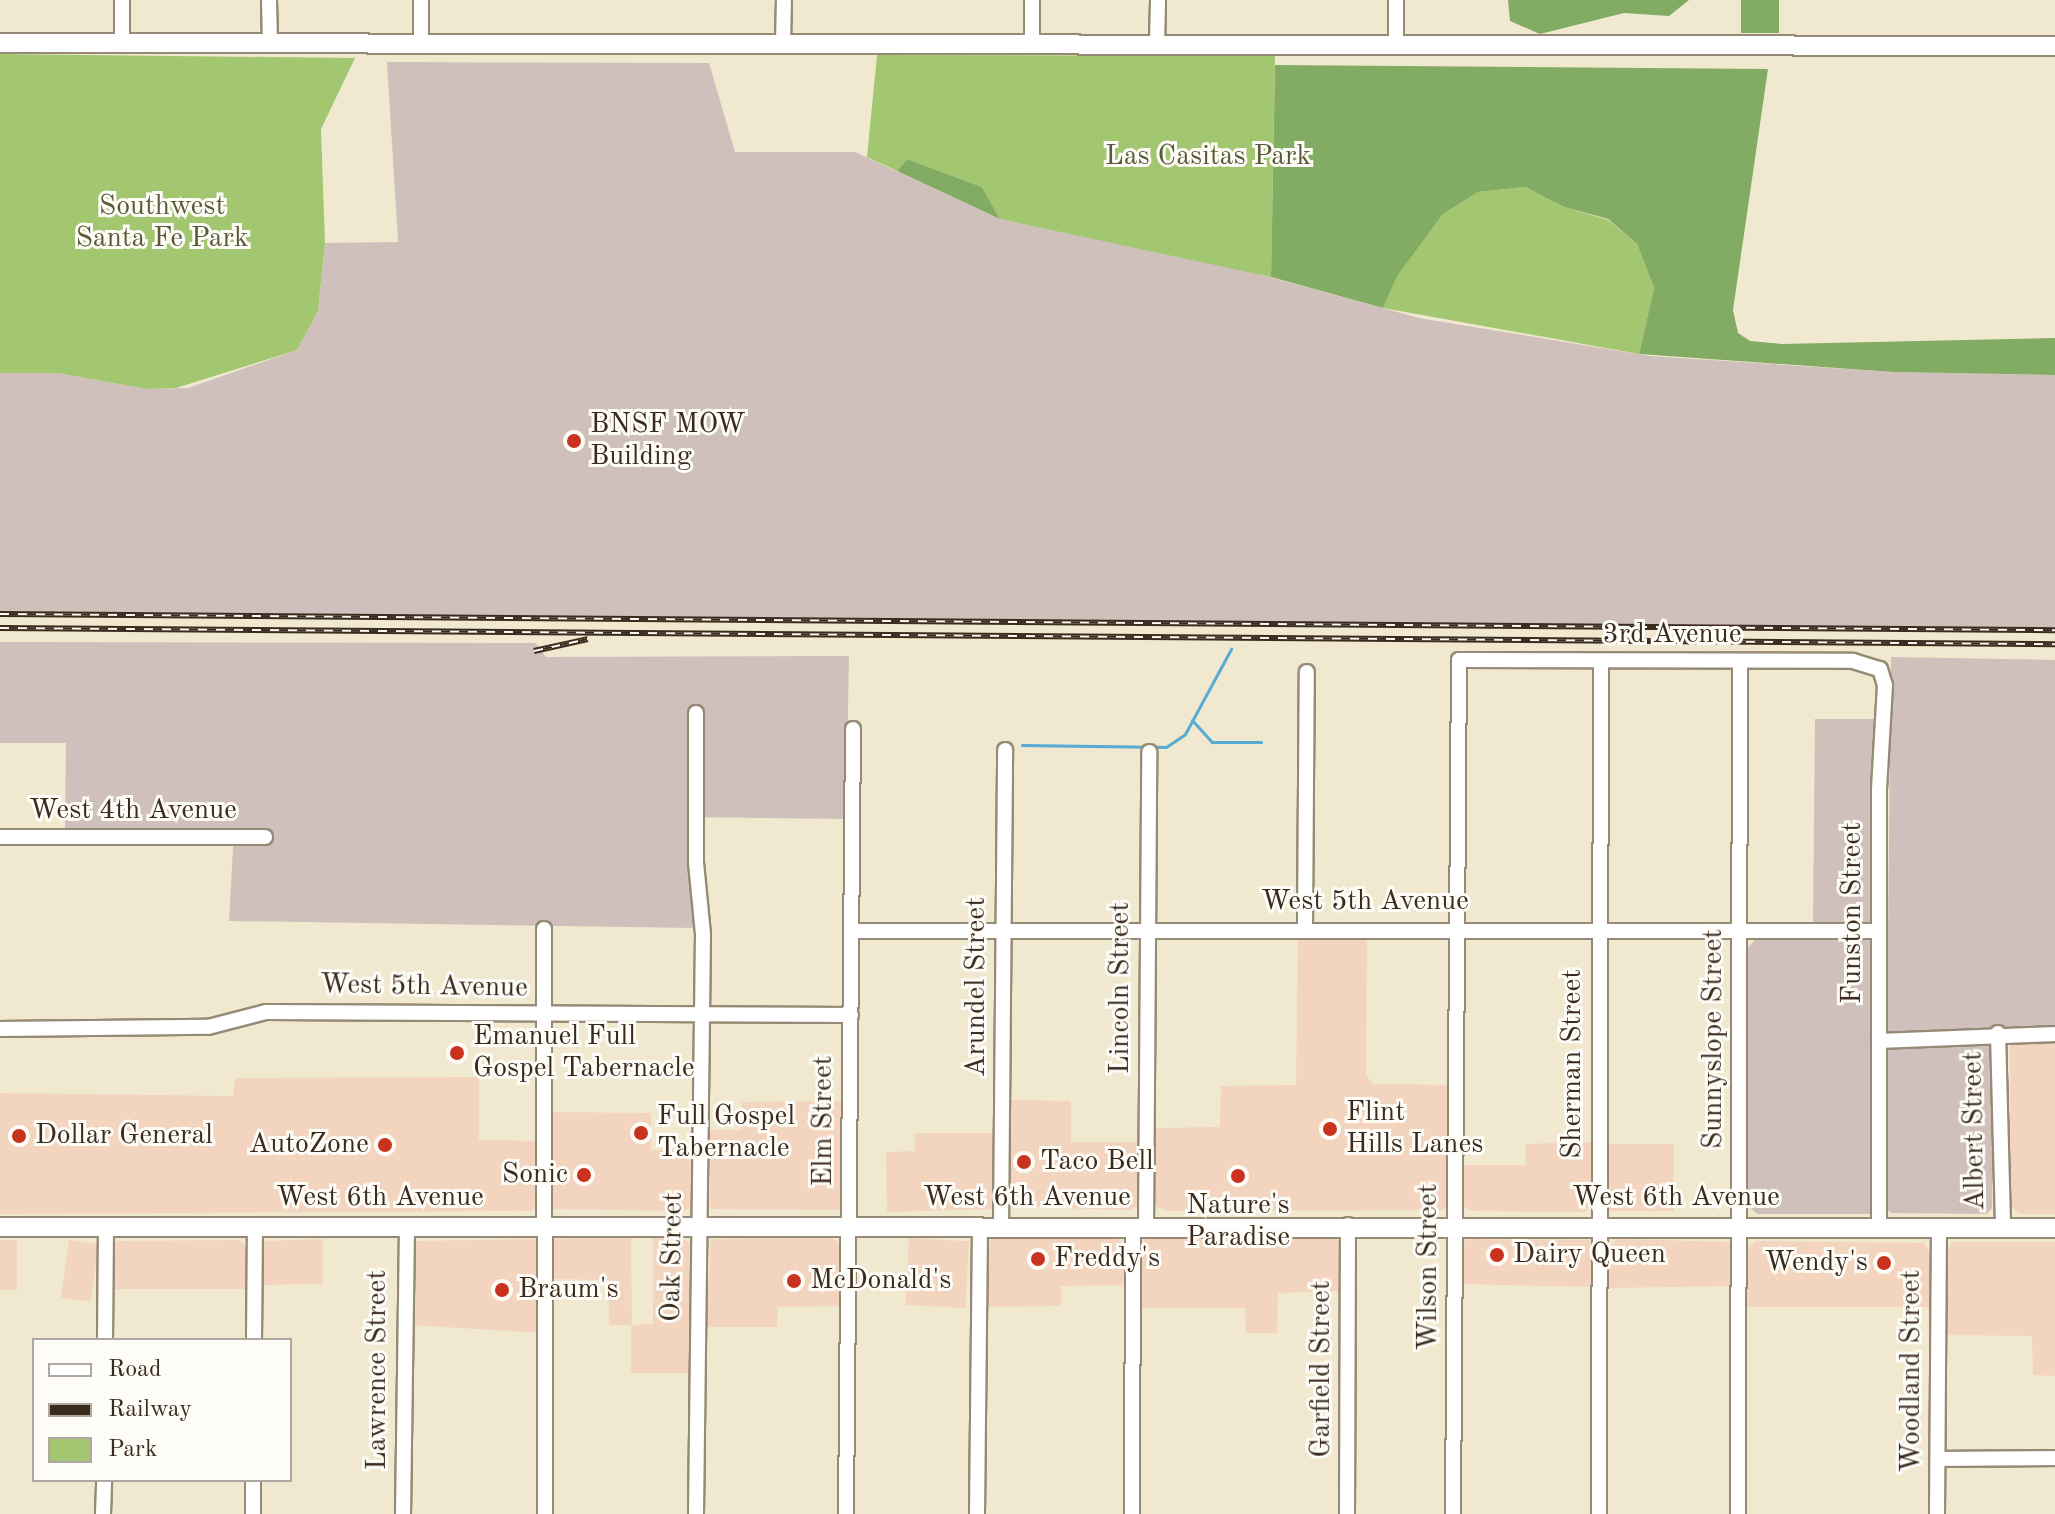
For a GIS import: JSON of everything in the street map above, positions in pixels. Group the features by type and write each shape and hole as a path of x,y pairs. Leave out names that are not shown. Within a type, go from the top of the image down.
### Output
{"main road":[{"path":"0,43 2055,46"},
{"name":"West 6th Avenue","path":"0,1227 1600,1225 2055,1228"}],"street":[{"path":"122,0 122,43"},
{"path":"269,0 270,43"},
{"path":"421,0 421,43"},
{"path":"783,43 784,0"},
{"path":"1032,0 1032,44"},
{"path":"1157,45 1158,0"},
{"path":"1396,0 1396,46"},
{"name":"Wilson Street","path":"1453,1514 1459,660 1531,661"},
{"name":"3rd Avenue","path":"1531,661 1813,661"},
{"name":"Sherman Street","path":"1599,1514 1601,661"},
{"name":"Sunnyslope Street","path":"1738,1514 1740,661"},
{"name":"Funston Street","path":"1813,661 1870,663 1880,669 1885,685 1879,931 1879,1227"},
{"path":"1305,927 1307,672"},
{"name":"Oak Street","path":"696,713 702,1015 696,1514"},
{"name":"Elm Street","path":"846,1514 853,729"},
{"name":"Arundel Street","path":"1001,1225 1005,750"},
{"name":"Lincoln Street","path":"1132,1514 1149,752"},
{"name":"West 4th Avenue","path":"0,837 265,837"},
{"name":"West 5th Avenue","path":"851,931 1305,927 1879,931"},
{"path":"544,929 545,1514"},
{"name":"West 5th Avenue","path":"0,1029 208,1027 266,1012 851,1015"},
{"path":"1879,1041 1998,1033 2055,1034"},
{"name":"Albert Street","path":"1998,1033 2003,1227"},
{"name":"Garfield Street","path":"1347,1514 1348,1225"},
{"path":"105,1338 106,1226"},
{"path":"254,1338 255,1226"},
{"name":"Lawrence Street","path":"403,1514 407,1226"},
{"path":"977,1514 980,1226"},
{"name":"Woodland Street","path":"1937,1514 1939,1227"},
{"path":"1938,1459 2055,1458"},
{"path":"103,1514 104,1482"},
{"path":"253,1482 253,1514"}],"shaded area":[{"path":"387,62 709,63 735,152 855,152 1000,219 1247,271 1419,318 1650,356 1893,372 2055,375 2055,631 0,611 0,373 57,373 147,389 188,388 297,350 318,311 325,243 398,242"},
{"path":"0,642 536,643 546,657 849,656 846,819 691,817 697,928 229,921 234,831 65,829 66,743 0,743"},
{"path":"1891,657 2055,660 2055,1044 1994,1045 1992,1208 1987,1214 1891,1213 1885,1208"},
{"path":"1815,719 1882,719 1870,924 1813,925"},
{"path":"1298,937 1367,937 1366,1075 1373,1084 1450,1085 1449,1201 1444,1210 1167,1211 1155,1206 1154,1128 1220,1127 1221,1086 1296,1085"},
{"path":"1757,937 1868,938 1874,946 1870,1214 1757,1214 1746,1204 1748,948"},
{"path":"2010,1044 2055,1044 2055,1214 2021,1214 2010,1206"},
{"path":"479,1077 479,1140 539,1141 539,1198 532,1211 0,1214 0,1093 233,1096 235,1078"},
{"path":"1008,1100 1071,1101 1071,1142 1141,1142 1139,1205 1131,1210 1012,1207 1008,1201"},
{"path":"844,1101 843,1205 839,1210 710,1209 707,1130 742,1130 742,1102"},
{"path":"552,1112 651,1113 651,1150 696,1151 693,1207 684,1211 552,1209"},
{"path":"915,1133 997,1133 993,1209 887,1212 886,1152 915,1151"},
{"path":"1593,1142 1592,1204 1585,1212 1471,1211 1463,1206 1463,1165 1525,1165 1526,1144"},
{"path":"1607,1144 1674,1144 1674,1211 1607,1211"},
{"path":"631,1237 632,1325 653,1324 653,1237 682,1238 693,1245 692,1373 631,1373 631,1325 609,1325 609,1280 552,1279 554,1239"},
{"path":"1117,1237 1126,1248 1127,1285 1061,1286 1061,1306 986,1307 986,1247 992,1238"},
{"path":"831,1238 842,1244 843,1306 778,1307 777,1327 706,1327 711,1239"},
{"path":"909,1238 969,1241 965,1308 905,1305"},
{"path":"1335,1238 1341,1241 1344,1291 1278,1293 1277,1333 1246,1333 1245,1308 1138,1308 1139,1245 1145,1239"},
{"path":"323,1239 323,1284 260,1285 261,1247 266,1241"},
{"path":"1467,1239 1589,1240 1596,1246 1597,1287 1460,1284 1461,1246"},
{"path":"1618,1239 1732,1242 1735,1286 1608,1288 1609,1248"},
{"path":"0,1240 17,1240 17,1290 0,1290"},
{"path":"69,1240 99,1244 91,1302 61,1297"},
{"path":"240,1240 249,1250 249,1289 112,1289 112,1247 117,1241"},
{"path":"414,1241 539,1241 542,1333 409,1325"},
{"path":"1755,1241 1924,1243 1931,1253 1931,1307 1747,1307 1748,1250"},
{"path":"1953,1242 2055,1242 2055,1376 2033,1375 2032,1336 1946,1335 1946,1252"}],"green space":[{"path":"1508,0 1689,0 1669,16 1624,13 1540,34 1510,21"},
{"path":"1741,0 1779,0 1779,33 1741,33"},
{"name":"Southwest Santa Fe Park","path":"0,54 355,58 321,129 325,243 318,311 297,350 176,388 147,389 57,373 0,373"},
{"name":"Las Casitas Park","path":"877,55 1275,56 1271,277 1000,219 982,187 907,159 897,171 867,157"},
{"path":"1275,65 1768,69 1733,310 1738,333 1750,341 1782,344 2055,338 2055,375 1893,372 1639,354 1654,288 1637,244 1608,219 1564,207 1525,187 1478,192 1443,214 1397,276 1383,308 1271,277"},
{"path":"907,159 982,187 1000,219 897,171"},
{"path":"1525,187 1564,207 1608,220 1637,244 1654,288 1639,354 1383,308 1396,276 1443,214 1478,192"}],"waterway":[{"path":"1022,745 1166,747 1185,734 1231,649"},
{"path":"1192,720 1212,742 1261,742"}],"railway":[{"path":"0,614 2055,630"},
{"path":"0,628 2055,644"},
{"path":"534,651 588,639"}],"place":[{"name":"BNSF MOW Building","path":"574,441"},
{"name":"Emanuel Full Gospel Tabernacle","path":"457,1053"},
{"name":"Flint Hills Lanes","path":"1330,1129"},
{"name":"Full Gospel Tabernacle","path":"641,1133"},
{"name":"Dollar General","path":"19,1136"},
{"name":"AutoZone","path":"385,1145"},
{"name":"Taco Bell","path":"1024,1162"},
{"name":"Sonic","path":"584,1175"},
{"name":"Nature's Paradise","path":"1238,1176"},
{"name":"Dairy Queen","path":"1497,1255"},
{"name":"Freddy's","path":"1038,1259"},
{"name":"Wendy's","path":"1884,1263"},
{"name":"McDonald's","path":"794,1281"},
{"name":"Braum's","path":"502,1290"}]}
